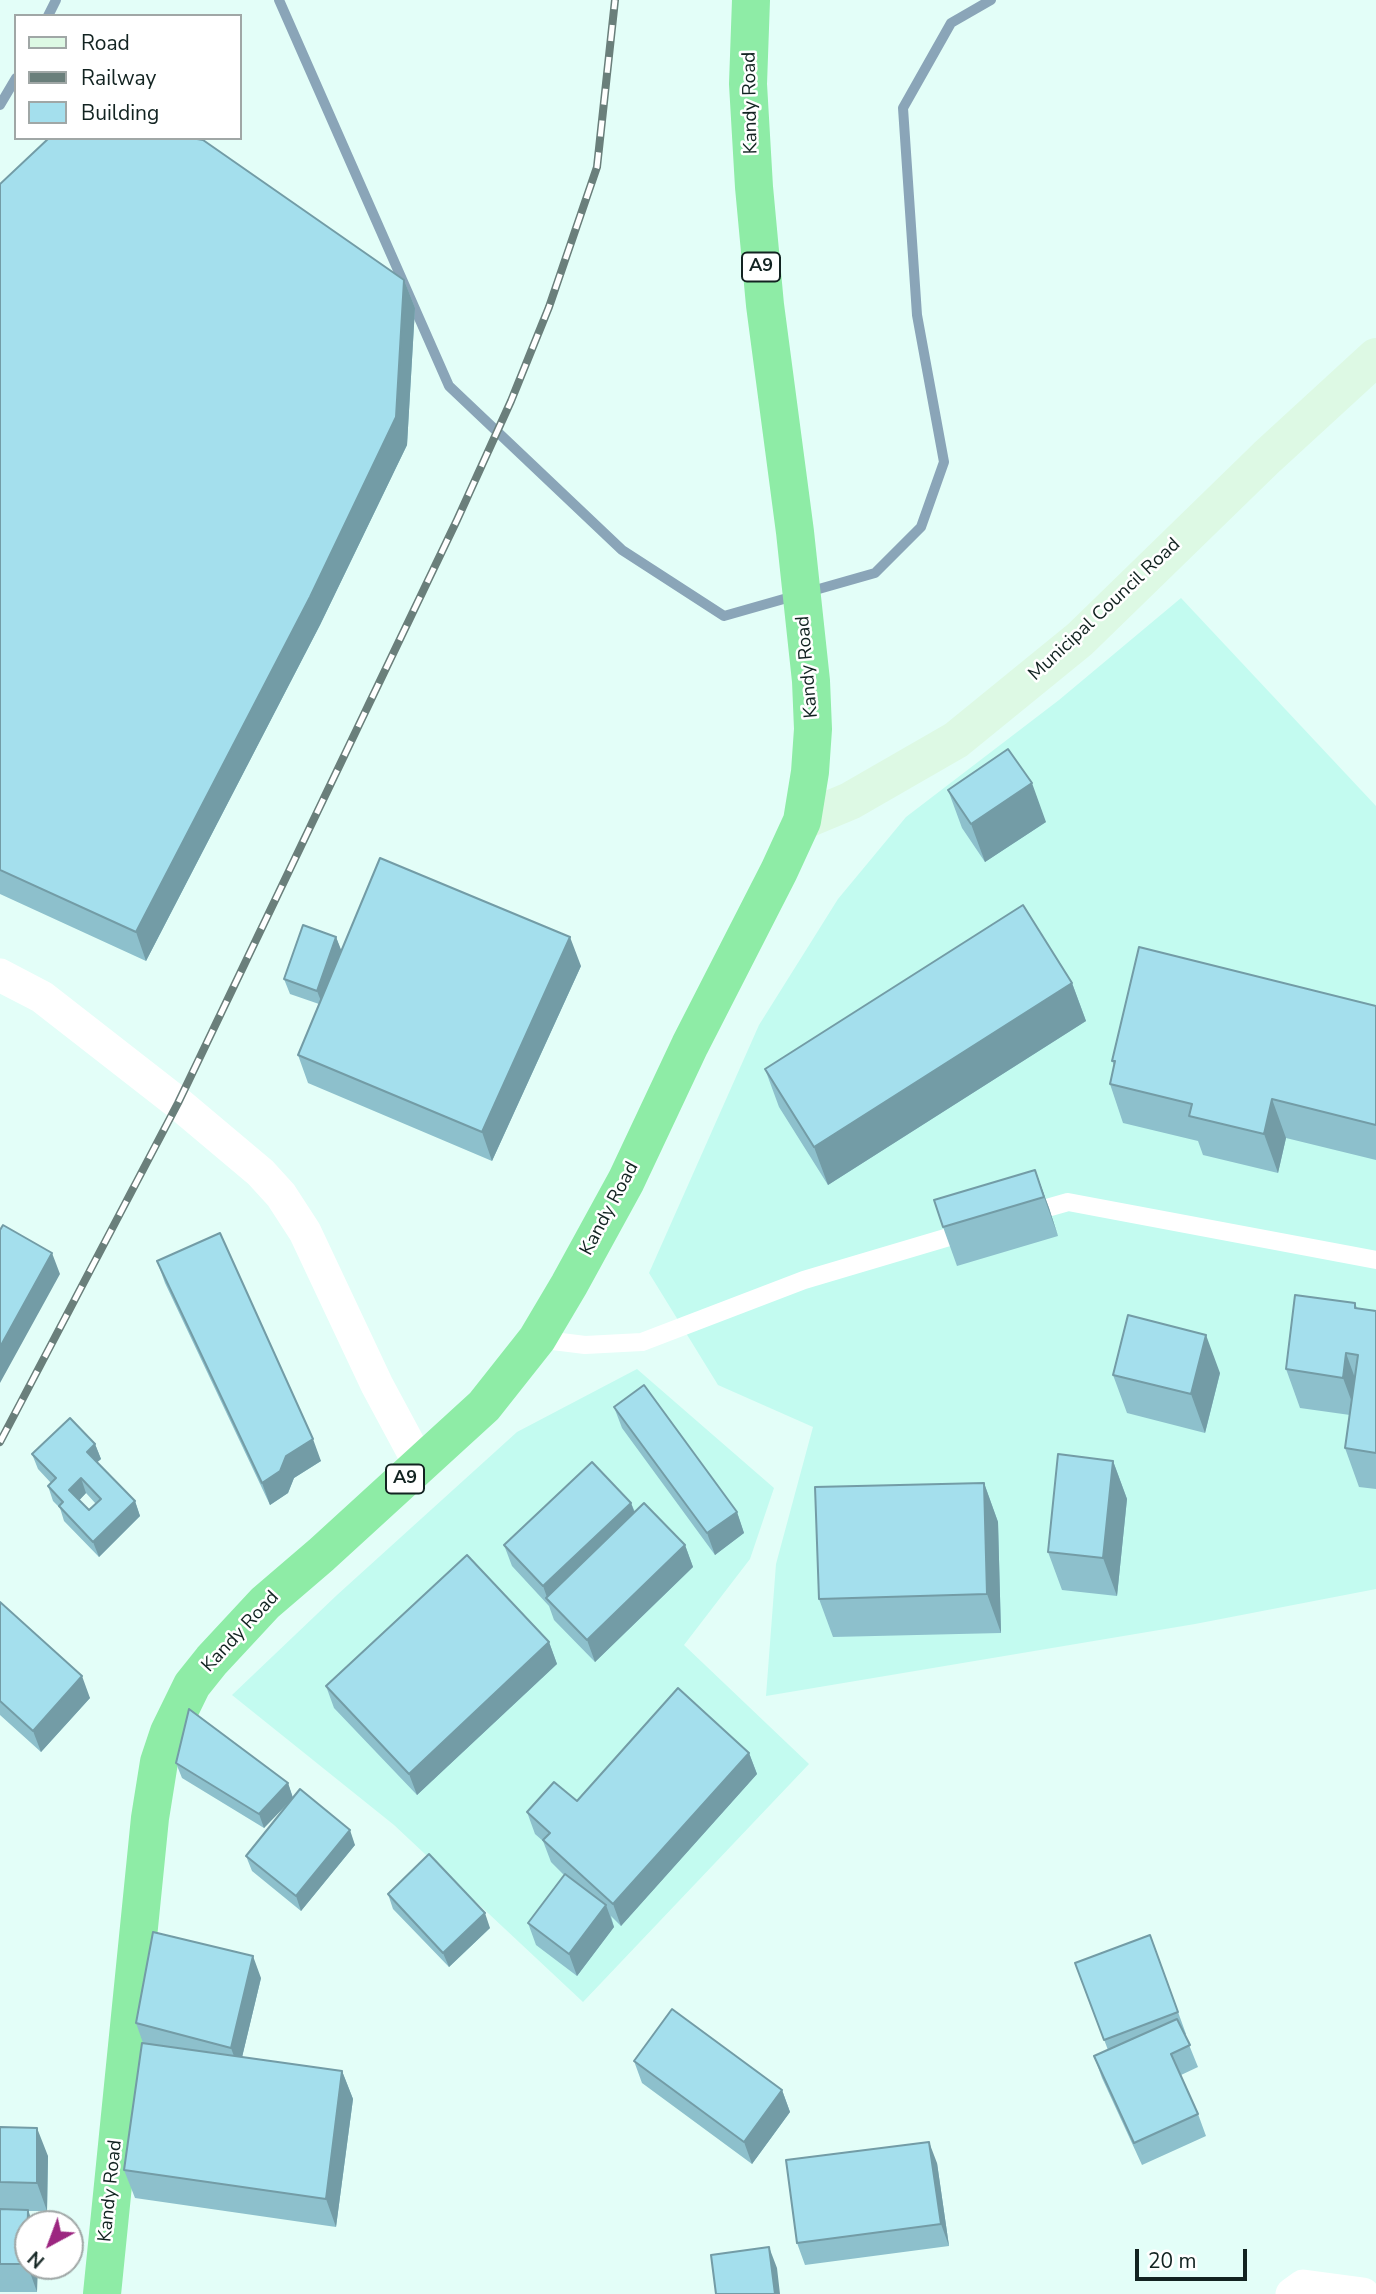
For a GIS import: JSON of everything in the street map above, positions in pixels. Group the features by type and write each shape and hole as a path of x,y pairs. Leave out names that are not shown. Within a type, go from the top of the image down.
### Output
{"highway":[{"name":"Kandy Road","path":"102,2294 150,1818 159,1762 169,1732 192,1685 236,1632 484,1406 537,1339 626,1181 690,1045 803,821 813,729 811,681 795,532 765,304 754,187 748,83 751,0"}],"street":[{"name":"Municipal Council Road","path":"803,821 850,801 899,775 956,740 1013,694 1080,639 1267,457 1376,357"},
{"path":"0,975 42,997 188,1112 260,1172 281,1195 305,1232 371,1373 419,1465"},
{"path":"1292,2294 1303,2286 1363,2294"}],"lane":[{"path":"1016,1218 1068,1202 1376,1260"},
{"path":"537,1339 586,1345 642,1342 804,1280 989,1225"}],"shaded area":[{"path":"1181,598 1376,806 1376,1589 1195,1624 766,1696 776,1564 813,1427 718,1385 649,1273 759,1025 838,899 906,817 1059,700"},
{"path":"637,1369 774,1488 750,1559 684,1645 809,1764 583,2002 394,1825 232,1695 337,1595 517,1432"}],"building":[{"path":"47,140 203,140 404,280 396,417 310,597 136,932 0,870 0,184"},
{"path":"1008,749 1032,783 971,824 948,790"},
{"path":"380,858 570,937 482,1132 298,1055"},
{"path":"1023,905 1072,983 814,1147 765,1069"},
{"path":"303,925 336,937 317,991 284,979"},
{"path":"1139,947 1376,1006 1376,1125 1272,1099 1264,1134 1189,1116 1192,1104 1110,1084 1115,1061 1112,1061"},
{"path":"1035,1170 1044,1197 943,1227 934,1200"},
{"path":"3,1225 52,1253 0,1347 0,1230"},
{"path":"220,1233 313,1439 286,1456 280,1471 262,1483 157,1261"},
{"path":"1295,1295 1355,1303 1355,1308 1376,1311 1376,1453 1345,1448 1358,1355 1346,1353 1343,1378 1286,1369"},
{"path":"1128,1315 1206,1335 1191,1394 1113,1375"},
{"path":"644,1385 737,1512 707,1533 614,1407"},
{"path":"70,1418 95,1444 87,1452 135,1501 93,1542 59,1506 63,1502 48,1486 56,1478 32,1454","holes":["81,1478 101,1499 89,1510 69,1490"]},
{"path":"1058,1454 1113,1461 1103,1558 1048,1552"},
{"path":"592,1462 631,1503 543,1586 504,1545"},
{"path":"984,1483 987,1594 819,1599 815,1487"},
{"path":"644,1503 685,1545 587,1640 546,1598"},
{"path":"467,1555 549,1642 409,1774 326,1686"},
{"path":"0,1602 82,1676 33,1731 0,1701"},
{"path":"678,1688 749,1753 613,1904 543,1840 550,1833 527,1812 554,1782 577,1801"},
{"path":"189,1709 288,1783 259,1814 176,1763"},
{"path":"300,1789 350,1830 296,1896 246,1856"},
{"path":"429,1854 485,1913 443,1953 388,1894"},
{"path":"565,1874 606,1905 569,1954 528,1923"},
{"path":"153,1932 253,1956 231,2048 136,2023"},
{"path":"1150,1935 1178,2012 1104,2040 1075,1963"},
{"path":"672,2009 782,2090 744,2142 634,2061"},
{"path":"1177,2019 1190,2045 1171,2054 1198,2114 1134,2143 1094,2056"},
{"path":"142,2043 342,2071 326,2199 124,2170"},
{"path":"0,2127 37,2128 37,2183 0,2182"},
{"path":"929,2142 941,2224 797,2243 786,2160"},
{"path":"0,2209 28,2210 14,2210 14,2264 0,2264"},
{"path":"769,2247 775,2294 716,2294 711,2255"}],"waterway":[{"path":"49,14 56,0"},
{"path":"279,0 449,386 622,550 724,616 875,573 921,527 944,462 917,315 903,108 951,23 991,0"},
{"path":"0,105 14,81"}],"railway":[{"path":"0,1442 178,1103 457,520 511,401 549,307 597,167 615,0"}]}
